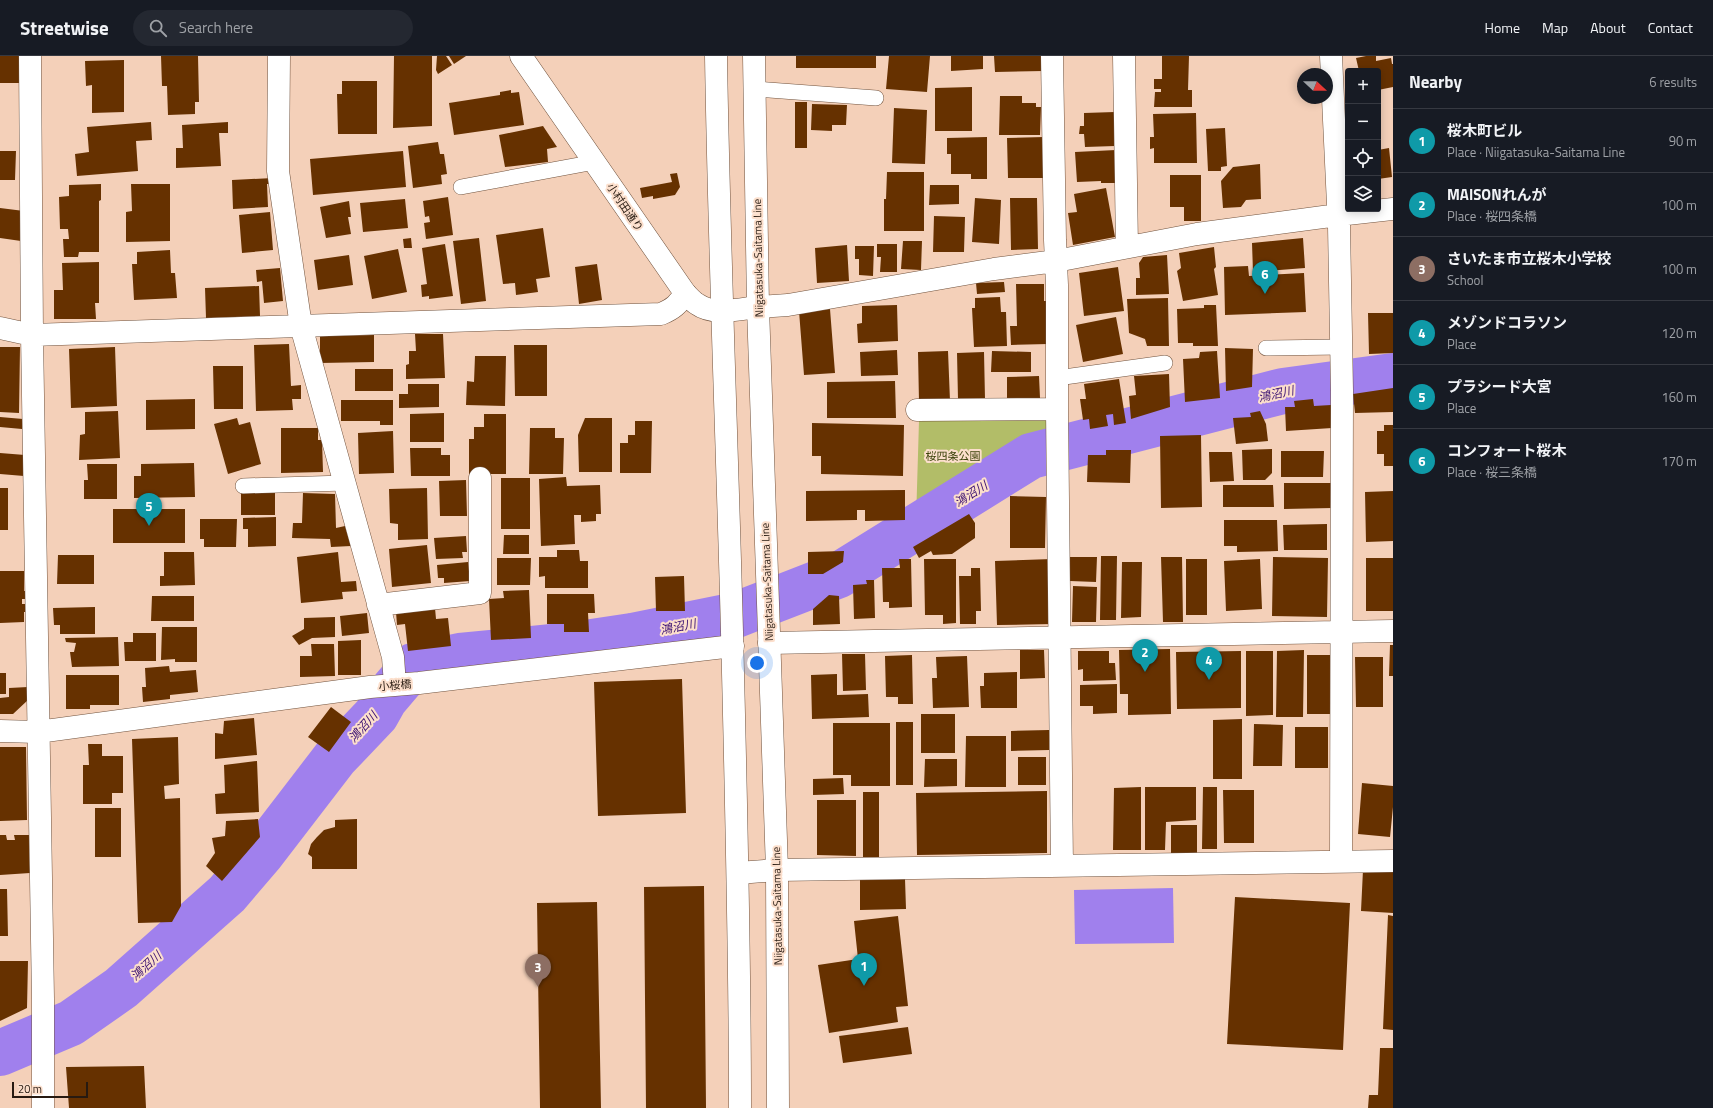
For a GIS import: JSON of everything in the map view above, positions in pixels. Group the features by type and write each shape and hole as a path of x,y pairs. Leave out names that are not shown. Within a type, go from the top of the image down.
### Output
{"street":[{"path":"30,56 32,335 43,1017 43,1108"},
{"path":"279,56 278,171 301,326 393,657 395,685"},
{"name":"小村田通り","path":"521,56 685,293 697,304 708,309 722,311 788,305 994,269 1056,261 1197,234 1393,209"},
{"path":"716,56 738,873 740,1108"},
{"name":"Niigatasuka-Saitama Line","path":"754,56 758,307 777,870 778,1108"},
{"path":"1052,56 1057,285 1062,866"},
{"path":"1124,56 1127,247"},
{"path":"1330,56 1338,215 1341,380 1341,861"},
{"path":"0,328 32,335 661,314 671,310 679,303 685,293"},
{"path":"917,410 1057,416"},
{"path":"378,605 480,593 480,478"},
{"path":"769,637 1060,637 1393,632"},
{"name":"小桜橋","path":"0,731 38,732 370,687 419,683 732,640"},
{"path":"738,873 777,870 1393,861"}],"lane":[{"path":"755,89 876,98"},
{"path":"461,187 595,162"},
{"path":"1266,348 1340,347"},
{"path":"1057,378 1165,363"},
{"path":"243,486 345,483"}],"green space":[{"name":"桜四条公園","path":"1048,419 1050,446 1026,450 916,521 919,421"}],"shaded area":[{"path":"1173,888 1174,943 1075,944 1074,890"}],"building":[{"path":"0,56 20,56 20,83 0,83"},
{"path":"161,56 198,56 199,102 195,102 195,114 168,115 167,86 162,86"},
{"path":"394,56 432,56 432,126 393,128"},
{"path":"437,56 446,56 452,65 438,74 436,70"},
{"path":"449,56 466,56 454,64"},
{"path":"796,56 876,56 876,68 796,68"},
{"path":"889,56 930,56 927,92 886,89"},
{"path":"951,56 983,56 983,69 951,71"},
{"path":"994,56 1043,56 1043,71 995,72"},
{"path":"1162,56 1189,56 1188,90 1192,90 1192,107 1154,107 1155,92 1161,92 1161,89 1154,89 1154,79 1162,79"},
{"path":"1376,56 1376,61 1391,58 1393,64 1393,87 1381,89 1381,68 1358,68 1356,58"},
{"path":"124,60 124,112 92,113 92,85 86,86 85,61"},
{"path":"342,81 377,81 377,134 338,134 337,94 342,94"},
{"path":"972,87 972,131 935,131 935,88"},
{"path":"511,90 511,93 519,92 524,125 454,135 449,103 500,95 500,92"},
{"path":"1000,96 1022,96 1022,103 1036,103 1036,107 1041,107 1040,135 999,135"},
{"path":"795,102 807,102 807,148 795,148"},
{"path":"812,104 847,105 846,125 832,125 832,131 811,130"},
{"path":"894,108 927,110 925,164 892,163"},
{"path":"1115,112 1115,146 1085,147 1084,134 1079,134 1080,126 1084,126 1084,113"},
{"path":"1196,113 1197,163 1154,163 1154,148 1150,149 1150,137 1154,137 1153,114"},
{"path":"151,122 152,140 136,141 138,171 77,176 75,154 89,152 87,127"},
{"path":"228,122 228,133 219,133 221,166 176,168 176,148 183,148 182,125"},
{"path":"543,126 557,147 547,149 548,162 505,167 499,135"},
{"path":"1225,128 1227,166 1221,167 1221,171 1208,171 1206,129"},
{"path":"987,137 987,179 971,179 971,174 951,174 951,154 947,154 947,138"},
{"path":"1044,137 1044,178 1008,178 1007,138"},
{"path":"438,142 440,154 444,154 447,174 441,175 442,184 413,188 408,146"},
{"path":"1389,148 1392,177 1381,179 1381,149"},
{"path":"1116,150 1117,183 1101,183 1101,181 1077,182 1075,152"},
{"path":"0,151 16,151 15,180 0,180"},
{"path":"403,151 406,187 313,195 310,159"},
{"path":"1260,164 1261,199 1246,200 1241,207 1223,208 1221,181 1233,167"},
{"path":"887,172 924,172 924,231 884,231 884,199 886,199"},
{"path":"677,173 680,187 675,195 653,199 653,196 642,198 640,188 672,182 670,174"},
{"path":"1170,175 1201,175 1201,221 1184,221 1184,207 1170,207"},
{"path":"273,178 274,184 267,184 268,207 233,209 232,180"},
{"path":"101,184 101,200 99,201 99,252 79,252 78,257 64,257 63,239 69,239 68,229 60,229 59,197 69,196 69,185"},
{"path":"131,184 170,184 170,241 126,242 126,212 132,211"},
{"path":"930,185 959,185 959,204 929,205"},
{"path":"1106,188 1115,237 1073,245 1068,213 1077,212 1074,194"},
{"path":"448,197 453,235 426,239 424,223 430,222 429,216 425,217 423,201"},
{"path":"975,198 1001,200 999,244 972,242"},
{"path":"1010,198 1037,198 1038,249 1011,250"},
{"path":"405,199 408,228 363,232 360,203"},
{"path":"349,201 351,217 348,217 351,234 326,238 320,207"},
{"path":"0,208 24,211 21,241 0,238"},
{"path":"270,212 273,250 242,253 239,215"},
{"path":"934,216 965,217 964,252 933,252"},
{"path":"543,228 550,277 536,279 538,292 516,295 515,283 503,284 496,235"},
{"path":"411,238 412,248 404,248 403,239"},
{"path":"479,238 486,301 461,304 453,241"},
{"path":"1303,238 1305,268 1253,272 1252,243"},
{"path":"903,241 922,241 921,270 901,269"},
{"path":"445,244 453,296 429,299 429,296 422,297 421,285 427,284 422,248"},
{"path":"877,244 897,244 897,272 880,272 881,257 877,257"},
{"path":"847,245 849,281 817,283 815,248"},
{"path":"855,246 874,246 873,276 859,275 859,259 855,259"},
{"path":"1214,247 1216,267 1214,269 1218,295 1183,301 1177,271 1181,268 1179,253"},
{"path":"398,249 407,292 372,299 364,256"},
{"path":"170,250 171,273 175,273 177,298 134,300 132,264 137,264 137,252"},
{"path":"349,255 353,285 318,290 314,260"},
{"path":"1167,255 1169,294 1136,295 1136,278 1140,278 1139,263 1143,257"},
{"path":"99,262 99,303 95,303 96,319 54,319 54,290 63,290 62,263"},
{"path":"597,264 602,300 579,304 575,267"},
{"path":"1248,266 1249,276 1304,273 1306,312 1225,315 1224,267"},
{"path":"1118,267 1124,311 1084,316 1079,273"},
{"path":"280,268 283,301 264,303 262,281 257,282 256,270"},
{"path":"1004,282 1005,292 977,294 976,283"},
{"path":"1016,284 1044,284 1044,301 1047,301 1048,344 1011,345 1010,326 1017,326"},
{"path":"259,286 260,316 206,318 205,288"},
{"path":"1000,297 1001,312 1006,312 1007,346 974,347 972,308 975,308 975,298"},
{"path":"1168,298 1169,346 1147,346 1145,339 1129,333 1127,299"},
{"path":"897,305 898,341 858,343 857,324 862,323 862,306"},
{"path":"1204,305 1216,305 1218,346 1193,346 1193,343 1178,343 1177,309 1204,308"},
{"path":"830,309 835,373 804,375 799,311"},
{"path":"1368,313 1393,313 1393,353 1369,354"},
{"path":"1116,317 1123,354 1083,362 1076,325"},
{"path":"415,334 443,334 445,378 406,379 406,365 409,364 409,351 416,351"},
{"path":"374,335 374,362 320,363 320,336"},
{"path":"289,344 291,386 301,385 301,399 292,399 293,410 256,411 254,345"},
{"path":"514,345 547,345 547,396 515,396"},
{"path":"0,347 20,347 19,413 0,412"},
{"path":"115,347 117,406 71,408 69,349"},
{"path":"1225,348 1253,349 1252,387 1226,391"},
{"path":"897,350 898,375 861,376 860,352"},
{"path":"948,351 950,401 919,402 918,352"},
{"path":"992,351 1031,352 1031,372 991,372"},
{"path":"1217,351 1220,398 1185,402 1183,359 1199,358 1200,352"},
{"path":"984,352 985,399 958,399 957,353"},
{"path":"475,356 506,356 505,406 466,405 467,381 474,382"},
{"path":"213,366 243,366 243,409 214,409"},
{"path":"355,369 393,369 393,391 355,391"},
{"path":"1169,374 1170,407 1131,419 1129,396 1136,395 1134,376"},
{"path":"1039,376 1040,398 1007,399 1007,377"},
{"path":"1119,379 1126,423 1114,425 1113,414 1106,415 1108,426 1090,429 1089,419 1083,420 1080,399 1086,399 1084,384"},
{"path":"895,381 896,418 827,418 827,382"},
{"path":"408,384 439,384 439,407 399,408 399,394 408,394"},
{"path":"1393,388 1393,412 1355,413 1353,394"},
{"path":"195,399 195,429 146,430 146,400"},
{"path":"1313,399 1314,406 1331,405 1332,428 1286,431 1285,407 1295,407 1294,401"},
{"path":"341,400 393,400 393,425 380,425 380,421 341,421"},
{"path":"118,411 120,458 79,460 80,435 85,434 85,412"},
{"path":"1260,411 1266,424 1268,441 1236,444 1233,418 1251,417 1250,413"},
{"path":"444,413 444,442 410,442 410,414"},
{"path":"484,414 506,414 506,474 469,474 469,439 474,439 474,427 484,427"},
{"path":"0,417 23,419 22,429 0,427"},
{"path":"237,418 239,425 250,422 261,464 228,474 214,424"},
{"path":"585,418 612,418 612,472 579,472 578,435"},
{"path":"635,421 652,421 651,473 620,473 620,443 628,443 628,435 635,435"},
{"path":"812,423 904,425 903,476 821,474 821,456 812,456"},
{"path":"1384,425 1393,425 1393,466 1384,466 1384,454 1377,454 1377,431 1384,431"},
{"path":"281,428 318,428 318,440 322,440 323,472 281,473"},
{"path":"530,428 555,428 555,438 564,438 563,474 529,474"},
{"path":"393,431 394,473 359,474 358,433"},
{"path":"1201,435 1202,507 1161,508 1160,436"},
{"path":"410,448 441,448 441,455 450,455 450,476 411,476"},
{"path":"1272,449 1272,473 1265,480 1243,480 1242,450"},
{"path":"1106,450 1131,450 1130,483 1087,482 1088,455 1106,455"},
{"path":"1281,451 1324,451 1323,477 1281,477"},
{"path":"1209,452 1232,452 1234,481 1210,482"},
{"path":"0,453 25,455 24,476 0,474"},
{"path":"194,463 195,497 134,498 134,476 141,476 141,464"},
{"path":"87,464 117,464 117,499 84,499 84,480 88,480"},
{"path":"566,477 567,486 600,485 601,514 596,514 596,521 581,522 581,515 574,515 575,544 541,546 539,479"},
{"path":"501,478 530,478 530,529 501,529"},
{"path":"466,480 467,516 440,516 439,481"},
{"path":"1284,483 1332,483 1332,508 1284,509"},
{"path":"1223,485 1273,485 1274,507 1223,507"},
{"path":"0,488 8,488 8,530 0,530"},
{"path":"427,488 428,539 398,540 398,524 390,523 389,489"},
{"path":"905,490 905,520 865,521 865,510 857,510 857,520 806,521 806,491"},
{"path":"1393,491 1393,541 1366,542 1365,492"},
{"path":"241,492 275,492 275,515 241,515"},
{"path":"303,493 335,494 336,528 345,526 351,546 331,547 330,539 292,538 293,523 302,523"},
{"path":"1010,496 1046,497 1045,548 1010,548"},
{"path":"113,509 185,509 185,543 113,543"},
{"path":"969,514 975,523 975,538 952,554 933,555 931,551 919,558 913,547"},
{"path":"276,517 276,546 248,547 248,529 243,529 243,518"},
{"path":"200,519 237,519 236,547 204,547 204,539 200,539"},
{"path":"1224,520 1277,520 1278,551 1237,552 1237,546 1224,546"},
{"path":"1327,524 1327,550 1284,550 1283,525"},
{"path":"504,535 529,535 529,554 503,554"},
{"path":"466,536 467,552 462,552 463,558 436,559 434,538"},
{"path":"427,545 431,583 392,587 389,549"},
{"path":"557,550 579,550 580,561 588,561 588,588 545,588 545,576 539,577 539,557 557,557"},
{"path":"844,551 843,562 823,574 808,574 808,552"},
{"path":"164,552 194,552 195,585 160,586 160,576 164,576"},
{"path":"338,552 341,582 356,581 357,591 342,592 343,599 301,603 297,557"},
{"path":"58,555 94,555 94,584 57,584"},
{"path":"1101,556 1117,556 1116,620 1100,620"},
{"path":"1070,557 1097,557 1096,582 1070,581"},
{"path":"1161,557 1182,557 1183,622 1163,622"},
{"path":"1273,557 1328,558 1327,617 1272,616"},
{"path":"497,558 531,558 530,585 497,585"},
{"path":"1366,558 1393,558 1393,611 1366,611"},
{"path":"899,559 911,559 912,607 889,608 889,602 883,602 882,568 900,568"},
{"path":"924,559 956,559 956,623 943,624 943,615 925,615"},
{"path":"1052,559 1053,624 997,625 995,561"},
{"path":"1186,559 1207,559 1207,615 1186,615"},
{"path":"1260,559 1262,609 1226,611 1224,561"},
{"path":"468,562 470,581 444,583 444,578 438,578 437,565"},
{"path":"1122,562 1142,562 1141,617 1121,618"},
{"path":"971,568 980,568 981,611 976,611 976,624 960,624 959,576 971,576"},
{"path":"0,571 24,571 24,591 27,591 27,599 22,599 22,604 28,604 28,612 24,612 24,622 0,623"},
{"path":"684,576 685,611 656,611 655,577"},
{"path":"866,580 874,580 875,618 854,619 853,585 867,584"},
{"path":"1073,586 1097,587 1096,622 1072,622"},
{"path":"529,590 531,638 491,640 489,599 504,598 503,591"},
{"path":"547,594 594,594 595,613 588,613 589,632 564,632 564,624 547,624"},
{"path":"829,595 839,596 840,624 813,625 813,609"},
{"path":"152,596 194,596 194,621 151,621"},
{"path":"95,607 95,634 60,634 60,625 54,625 53,608"},
{"path":"435,608 436,619 448,618 451,646 408,651 405,624 397,625 396,612"},
{"path":"367,613 369,633 342,636 340,616"},
{"path":"335,617 335,637 312,638 299,645 292,636 304,629 304,618"},
{"path":"162,627 197,627 197,662 175,662 175,659 161,660"},
{"path":"133,633 156,633 156,661 125,661 124,642 133,642"},
{"path":"118,637 119,666 72,667 70,652 74,652 76,643 66,642 65,638"},
{"path":"361,640 361,675 338,675 338,641"},
{"path":"311,644 334,644 335,676 300,677 300,656 312,656"},
{"path":"1390,645 1393,645 1393,676 1389,676"},
{"path":"1170,649 1171,714 1128,715 1128,694 1120,694 1119,650"},
{"path":"1020,650 1044,650 1045,678 1020,679"},
{"path":"1304,650 1303,717 1276,717 1277,651"},
{"path":"1078,651 1109,651 1109,663 1115,663 1116,680 1083,681 1083,669 1078,670"},
{"path":"1241,651 1241,708 1177,709 1176,652"},
{"path":"1246,651 1273,651 1273,715 1246,716"},
{"path":"842,654 865,654 866,690 843,691"},
{"path":"912,655 913,704 898,704 898,697 886,697 885,656"},
{"path":"1307,655 1332,655 1332,714 1307,714"},
{"path":"967,656 969,707 933,708 932,678 937,678 936,657"},
{"path":"1355,657 1383,657 1383,707 1356,707"},
{"path":"169,666 170,672 196,670 198,692 170,695 170,699 143,702 142,687 146,687 145,668"},
{"path":"1017,672 1017,708 981,708 980,686 984,686 984,673"},
{"path":"0,673 6,673 6,694 0,694"},
{"path":"837,674 837,695 868,694 869,717 812,719 811,675"},
{"path":"66,675 119,675 119,705 90,705 90,709 66,709"},
{"path":"682,679 686,813 598,816 594,682"},
{"path":"1117,684 1117,713 1093,714 1093,706 1080,706 1080,685"},
{"path":"28,687 28,700 13,714 0,714 0,698 9,697 9,688"},
{"path":"331,707 351,722 329,752 308,737"},
{"path":"921,714 955,714 955,753 921,753"},
{"path":"254,718 257,755 215,759 215,733 223,734 224,721"},
{"path":"1242,719 1242,779 1213,779 1213,720"},
{"path":"896,722 913,722 913,785 896,785"},
{"path":"833,723 890,723 890,786 851,786 851,775 833,775"},
{"path":"1254,724 1283,725 1282,766 1253,766"},
{"path":"1295,727 1328,727 1328,768 1295,768"},
{"path":"1049,730 1049,750 1011,751 1011,731"},
{"path":"966,736 1006,736 1006,787 965,787"},
{"path":"178,737 179,784 164,786 165,799 180,798 181,906 172,922 138,923 132,739"},
{"path":"88,744 102,744 102,756 123,756 123,793 112,793 112,804 83,804 83,765 89,765"},
{"path":"0,747 26,747 27,820 0,821"},
{"path":"1018,757 1046,757 1046,785 1018,785"},
{"path":"925,759 957,759 957,786 924,787"},
{"path":"257,761 259,812 216,814 215,794 225,793 224,765"},
{"path":"843,778 844,794 813,795 813,779"},
{"path":"1362,783 1393,786 1393,807 1390,837 1358,834"},
{"path":"1141,787 1141,850 1113,850 1114,788"},
{"path":"1145,787 1196,787 1196,820 1166,822 1165,850 1145,850"},
{"path":"1203,787 1217,787 1217,849 1202,849"},
{"path":"1223,790 1254,790 1254,843 1224,843"},
{"path":"1047,791 1047,853 917,855 916,793"},
{"path":"863,792 879,792 879,857 863,857"},
{"path":"817,800 856,800 856,856 817,855"},
{"path":"95,808 121,808 121,857 95,857"},
{"path":"258,819 260,837 222,881 206,866 215,853 212,838 225,836 226,821"},
{"path":"357,819 357,869 312,869 312,857 308,854 311,844 317,837 324,830 335,827 335,820"},
{"path":"1171,825 1197,825 1197,854 1171,854"},
{"path":"0,835 6,835 7,840 15,840 14,835 29,835 30,873 0,875"},
{"path":"1363,870 1393,872 1393,913 1361,911"},
{"path":"905,879 906,909 860,910 860,880"},
{"path":"704,886 706,1108 646,1108 644,887"},
{"path":"0,889 7,889 8,936 0,936"},
{"path":"1235,897 1350,903 1343,1050 1227,1044"},
{"path":"597,902 601,1108 540,1108 537,903"},
{"path":"1388,915 1393,916 1393,1030 1383,1029"},
{"path":"898,916 908,1006 896,1007 898,1022 829,1033 818,965 858,959 854,921"},
{"path":"0,961 28,961 27,1008 0,1021"},
{"path":"908,1027 912,1054 843,1063 839,1036"},
{"path":"1380,1048 1393,1048 1393,1108 1368,1108 1369,1095 1378,1095"},
{"path":"144,1066 146,1108 69,1108 66,1067"}],"waterway":[{"name":"鴻沼川","path":"0,1053 71,1023 121,988 227,894 262,853 335,758 376,715 385,699 413,666 460,656 572,645 632,636 736,615 839,575 1031,456 1283,391 1393,376"}],"place":[{"name":"コンフォート桜木","path":"1265,294"},
{"name":"プラシード大宮","path":"149,526"},
{"name":"MAISONれんが","path":"1145,672"},
{"name":"メゾンドコラソン","path":"1209,680"},
{"name":"桜木町ビル","path":"864,986"},
{"name":"さいたま市立桜木小学校","path":"538,987"}]}
